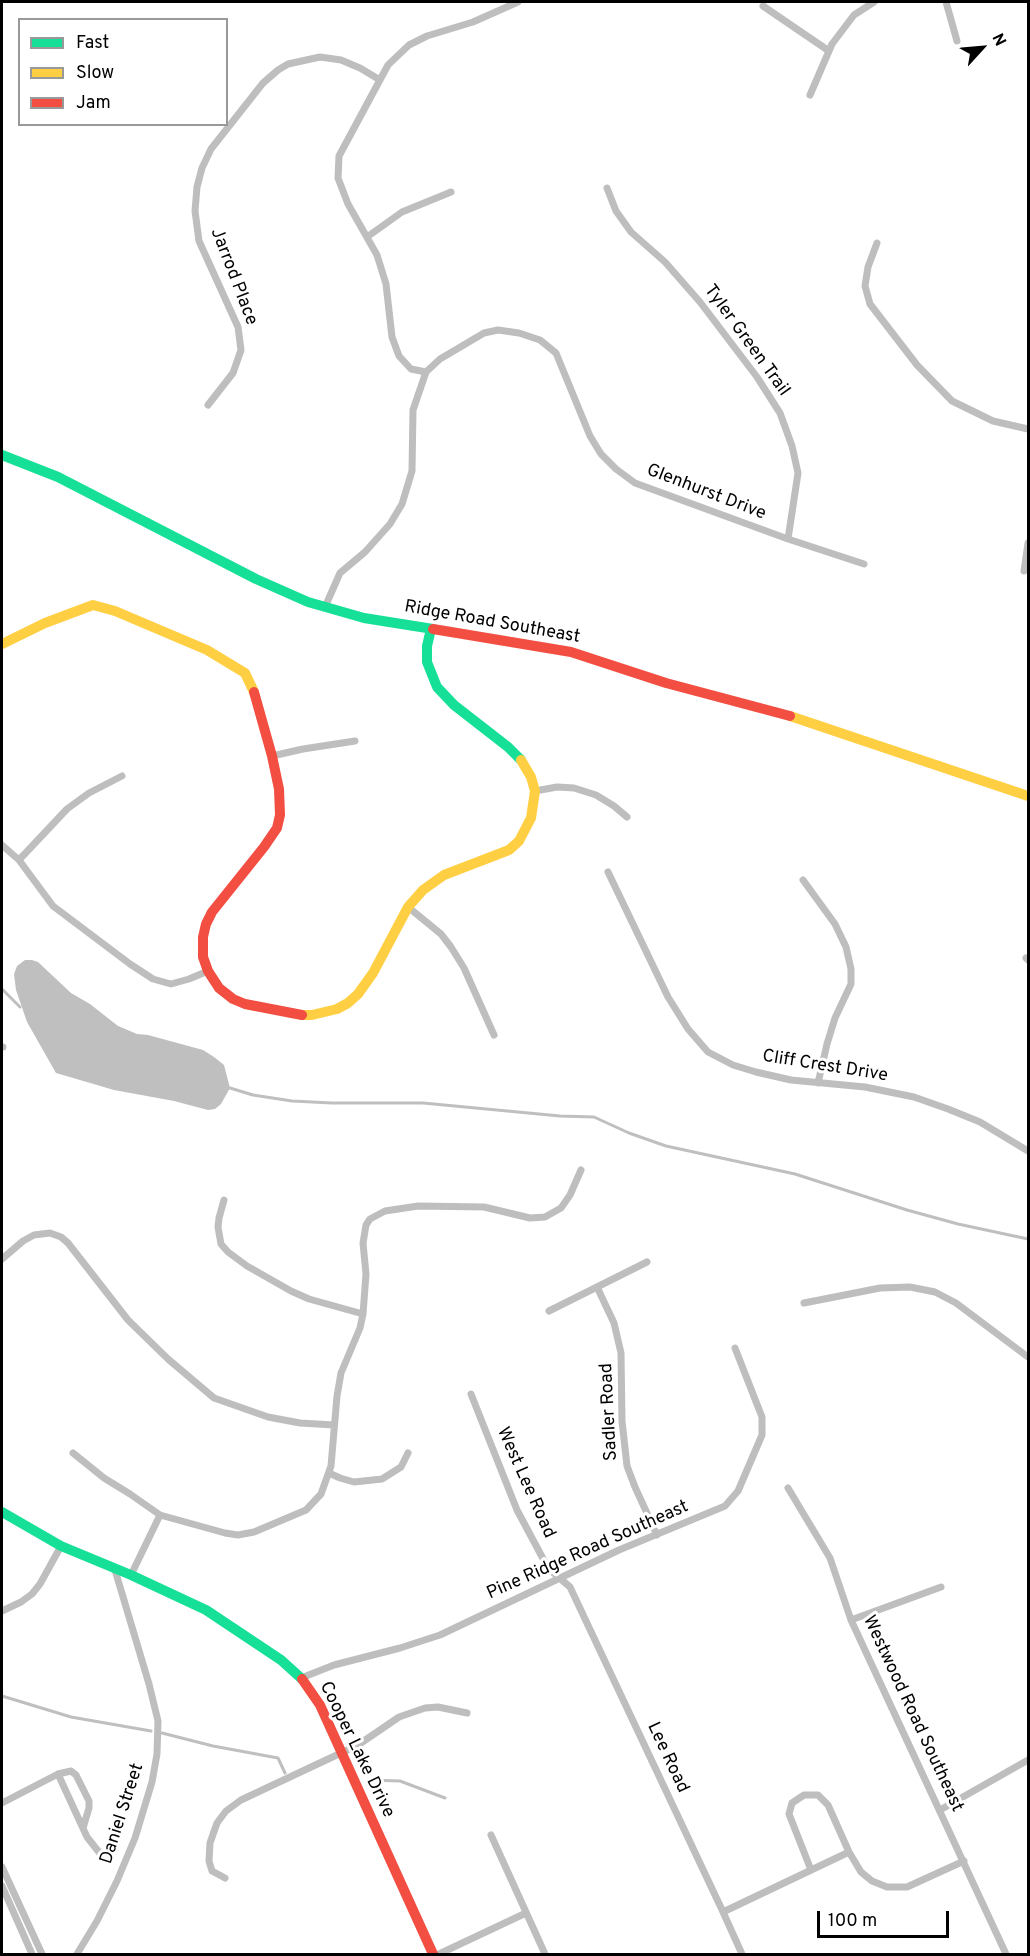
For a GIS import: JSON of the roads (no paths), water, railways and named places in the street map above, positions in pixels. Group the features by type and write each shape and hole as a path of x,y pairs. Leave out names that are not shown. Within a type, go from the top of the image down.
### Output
{"street":[{"path":"325,607 340,573 365,552 390,524 402,504 412,471 413,410 426,372 411,369 399,356 392,337 386,284 377,255 348,204 338,178 339,156 388,65 410,45 428,36 473,22 518,2"},
{"path":"810,95 832,44 854,15 874,2"},
{"path":"946,2 957,40"},
{"path":"763,6 829,51"},
{"name":"Jarrod Place","path":"208,405 232,374 241,350 238,327 199,241 195,211 197,188 202,168 211,149 263,83 288,64 320,57 341,60 380,80"},
{"name":"Tyler Green Trail","path":"607,188 616,211 631,232 665,262 700,302 757,377 780,413 792,446 798,473 788,539"},
{"path":"368,237 402,212 451,192"},
{"path":"877,243 868,267 865,286 870,304 917,365 952,401 993,421 1029,429"},
{"name":"Glenhurst Drive","path":"426,372 440,359 484,333 498,330 519,333 540,340 556,353 590,436 601,454 635,483 864,564"},
{"name":"Ridge Road Southeast","path":"2,455 58,477 256,579 308,602 364,618 571,652 666,684 794,717 1029,796"},
{"path":"1024,571 1029,543"},
{"path":"2,644 45,622 93,605 207,650 245,674 254,693 272,756 280,815 277,828 212,912 203,937 203,957 208,971 223,992 233,999 245,1004 298,1015 324,1013 348,1003 374,973 408,907 423,890 439,879 509,850 519,841 531,818 535,791 523,762 508,747 454,705 437,687 427,662 426,646 431,629"},
{"path":"272,756 356,741"},
{"path":"18,860 67,809 89,793 122,776"},
{"path":"535,791 557,787 574,788 596,795 627,817"},
{"path":"2,845 18,860 53,906 153,979 171,984 208,971"},
{"name":"Cliff Crest Drive","path":"608,872 668,997 688,1029 708,1052 733,1065 791,1080 864,1087 914,1097 980,1122 1029,1151"},
{"path":"803,880 835,924 846,947 851,969 851,984 846,999 835,1018 818,1083"},
{"path":"408,907 441,934 451,947 464,968 494,1035"},
{"path":"73,1453 104,1478 160,1515 225,1533 238,1535 254,1532 306,1510 321,1494 329,1473 341,1373 360,1328 363,1314 366,1274 363,1243 366,1226 375,1215 410,1206 484,1207 530,1218 545,1217 561,1208 570,1195 581,1170"},
{"path":"224,1200 218,1227 221,1244 228,1252 261,1275 291,1291 309,1299 363,1314"},
{"path":"2,1259 34,1235 50,1233 61,1237 129,1320 168,1359 214,1398 268,1417 300,1423 334,1425"},
{"path":"549,1311 647,1262"},
{"name":"Sadler Road","path":"597,1287 614,1323 621,1353 622,1421 627,1466 657,1535"},
{"path":"804,1303 880,1288 910,1287 935,1292 956,1303 1029,1357"},
{"name":"Pine Ridge Road Southeast","path":"301,1678 334,1665 440,1635 619,1550 725,1506 738,1491 762,1435 762,1417 735,1348"},
{"name":"West Lee Road","path":"471,1394 517,1510 548,1568 560,1579"},
{"path":"329,1473 354,1482 382,1479 401,1467 408,1452"},
{"name":"Westwood Road Southeast","path":"788,1488 830,1558 851,1620 1006,1954"},
{"name":"Cooper Lake Drive","path":"2,1512 61,1546 186,1599 210,1612 281,1660 301,1678 320,1705 433,1954"},
{"path":"131,1575 160,1515"},
{"path":"2,1611 32,1594 61,1546"},
{"name":"Daniel Street","path":"77,1954 112,1891 135,1838 158,1754 158,1721 115,1569"},
{"name":"Lee Road","path":"560,1579 570,1587 742,1954"},
{"path":"851,1620 941,1587"},
{"path":"225,1878 212,1871 209,1861 210,1843 217,1823 226,1811 241,1800 342,1753 399,1717 414,1711 438,1707 467,1713"},
{"path":"940,1810 1029,1760"},
{"path":"2,1803 58,1774 71,1771 76,1775 89,1801 83,1828"},
{"path":"58,1774 83,1828 94,1848 102,1856"},
{"path":"811,1870 789,1814 792,1803 804,1795 818,1795 828,1805 849,1852 861,1872 872,1881 887,1887 907,1887 964,1861"},
{"path":"491,1835 544,1954"},
{"path":"723,1912 849,1852"},
{"path":"2,1867 42,1954"},
{"path":"2,1886 32,1954"},
{"path":"439,1954 526,1913"}],"waterway":[{"path":"2,989 20,1007"},
{"path":"230,1088 253,1095 292,1101 423,1103 594,1117 666,1146 795,1174 907,1210 1028,1239"},
{"path":"2,1696 71,1717 151,1731"},
{"path":"162,1733 213,1746 278,1758 285,1773"},
{"path":"368,1780 400,1781 445,1798"}]}
